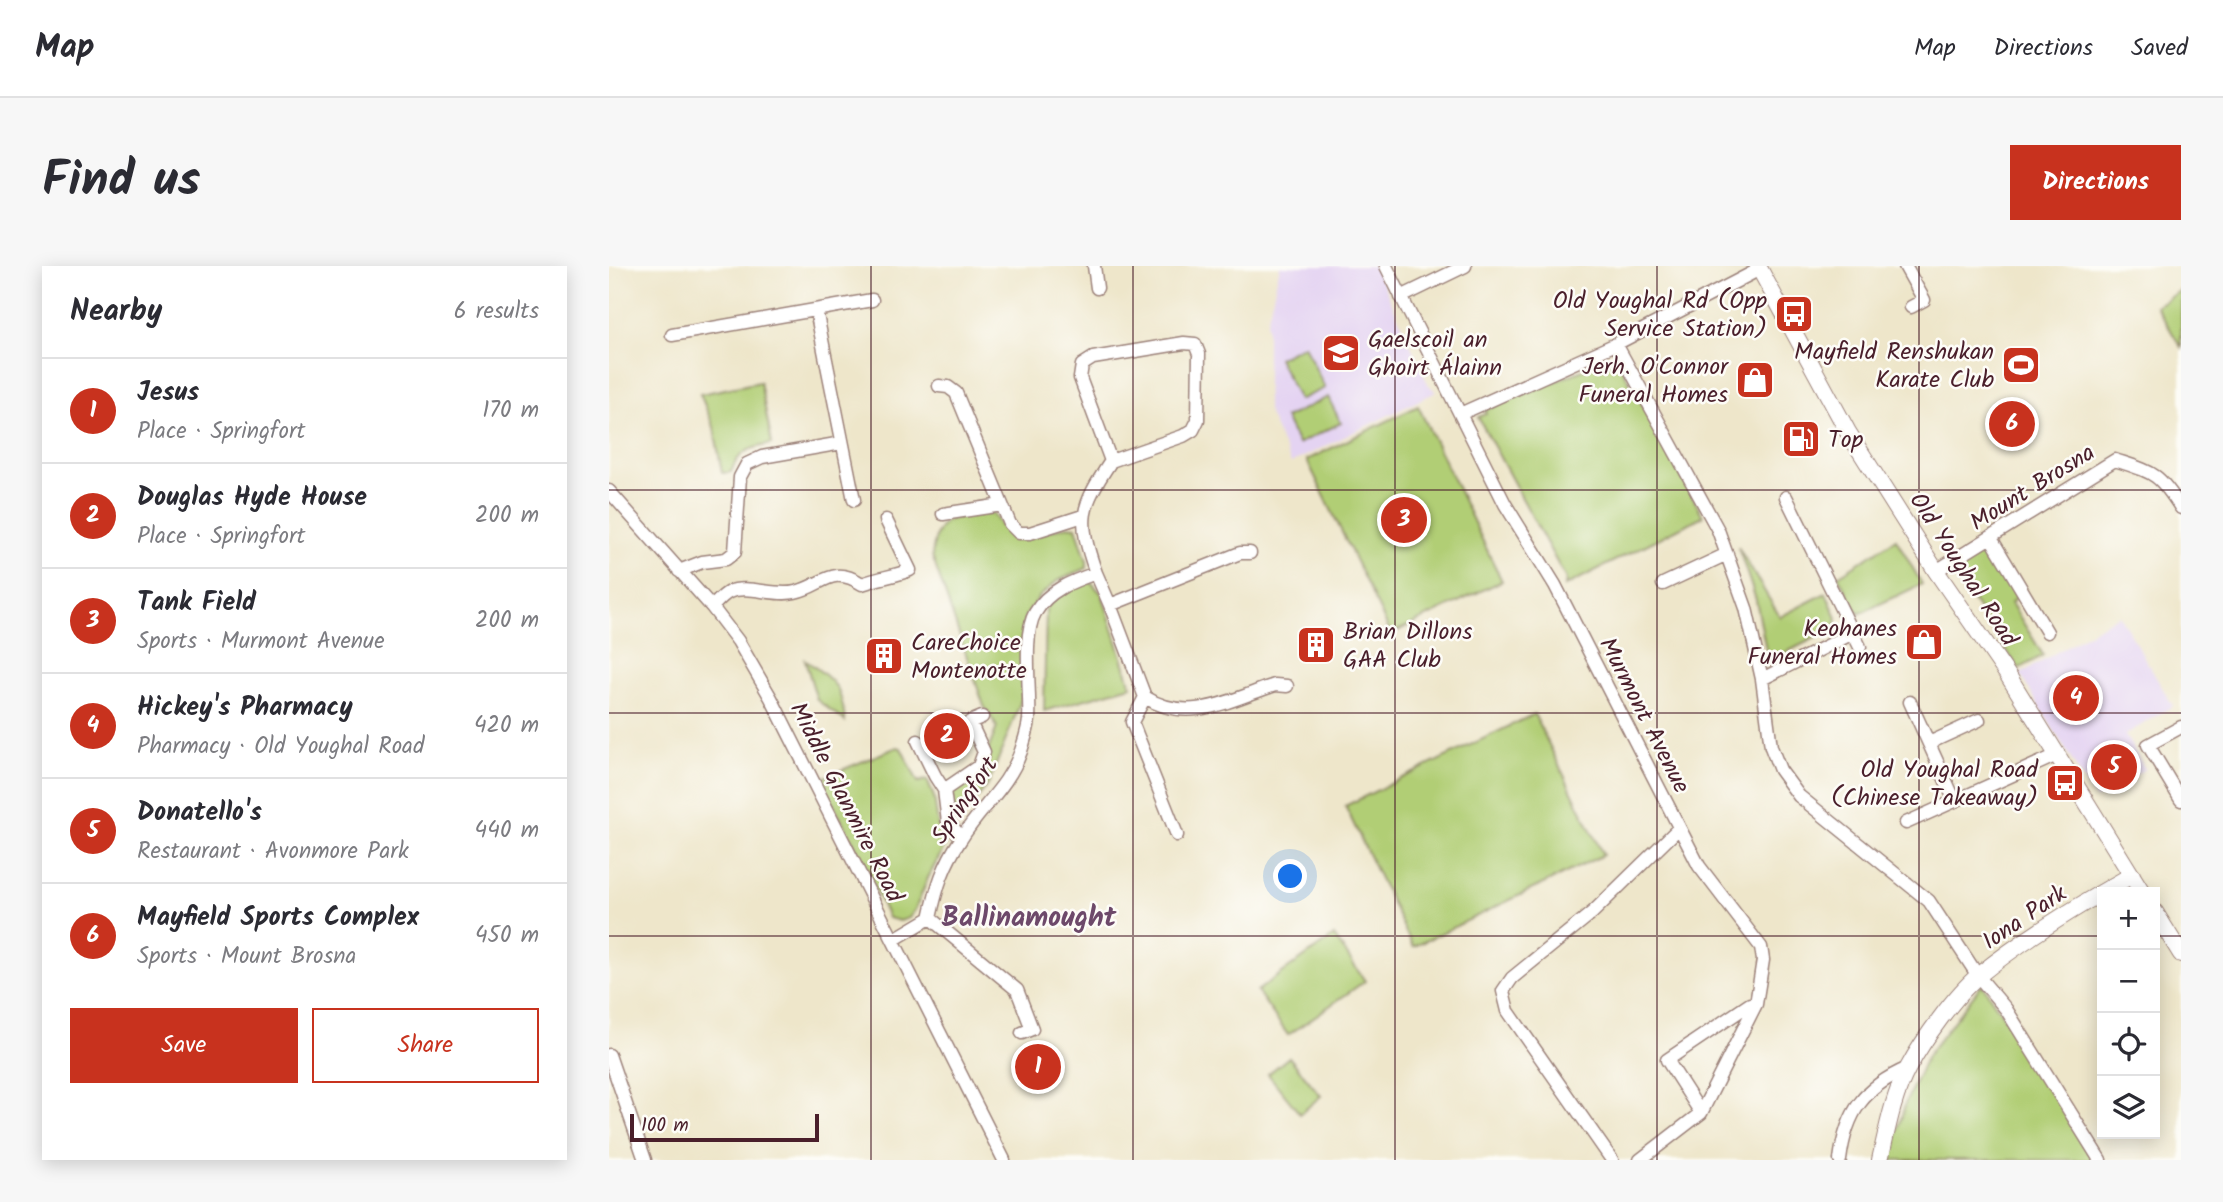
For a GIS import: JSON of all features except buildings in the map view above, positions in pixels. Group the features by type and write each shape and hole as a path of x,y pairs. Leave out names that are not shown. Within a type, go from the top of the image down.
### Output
{"street":[{"path":"1094,266 1097,288"},
{"name":"Murmont Avenue","path":"1386,266 1505,504 1555,584 1699,866 1761,947 1763,960 1756,1004 1701,1113 1640,1160"},
{"path":"1401,297 1465,266"},
{"path":"1905,266 1924,300 1911,307"},
{"path":"1460,415 1616,344 1759,267"},
{"name":"Old Youghal Road","path":"1759,267 1848,432 1936,571 2009,677 2139,887"},
{"path":"672,335 872,300"},
{"path":"816,310 854,500"},
{"path":"1111,461 1080,378 1082,365 1093,358 1184,343 1195,344 1199,354 1198,420 1193,430 1184,436 1111,461 1093,489 1083,516 1086,544 1145,697 1158,705 1179,710 1201,710 1275,685 1287,686"},
{"path":"1616,344 1718,530 1746,608 1762,679 1771,747 1787,781 1799,796 1929,901 1978,976 2006,1009 2099,1160"},
{"path":"939,386 948,387 956,393 1010,524 1019,533 1030,533 1083,516"},
{"path":"679,571 702,562 726,559 735,552 740,477 747,464 762,457 842,443"},
{"name":"Mount Brosna","path":"1936,571 2115,460 2149,471 2165,484 2181,508"},
{"name":"Middle Glanmire Road","path":"609,491 739,641 771,698 1004,1160"},
{"path":"1786,497 1860,647"},
{"path":"943,514 1002,505"},
{"path":"712,607 727,592 738,590 796,593 831,576 852,577 862,584 911,570 886,520"},
{"path":"1991,538 2047,632"},
{"path":"1109,605 1240,553 1250,553"},
{"path":"1663,584 1727,554"},
{"name":"Springfort","path":"930,918 939,877 961,837 1004,785 1020,753 1029,722 1029,635 1034,614 1053,593 1096,573"},
{"path":"1762,679 1853,633"},
{"path":"1145,697 1132,722 1177,835"},
{"path":"1910,702 1955,801"},
{"path":"944,790 979,766 984,752 970,722 982,717"},
{"path":"1929,743 1979,720"},
{"path":"2181,727 2148,745 2181,800"},
{"path":"918,741 944,790 948,822 961,837"},
{"path":"1906,823 2057,755"},
{"path":"1612,1160 1508,1011 1503,991 1513,978 1593,912 1679,828"},
{"name":"Iona Park","path":"1880,1160 1908,1068 1947,1012 1978,976 2070,911 2132,875"},
{"path":"893,940 930,918 1017,990 1032,1028 1022,1033"},
{"path":"2160,919 2178,944"},
{"path":"1701,1113 1667,1060 1750,1004 1756,1004"},
{"path":"609,1055 645,1160"},
{"path":"1840,1160 1848,1123 1862,1098 1891,1075 1908,1068"}],"shaded area":[{"name":"Gaelscoil an Ghoirt Álainn","path":"1280,266 1375,266 1428,384 1436,392 1291,463 1267,410 1267,322"},
{"path":"2119,615 2173,706 2125,735 2145,769 2095,799 2020,674"}],"green space":[{"path":"2181,290 2181,347 2156,306"},
{"path":"1304,345 1325,388 1299,400 1278,358"},
{"path":"1612,358 1617,359 1703,516 1565,586 1566,579 1478,417 1486,414 1485,410"},
{"path":"760,382 772,444 746,451 731,472 722,473 714,427 700,394"},
{"path":"1328,397 1341,423 1298,444 1285,418"},
{"path":"1418,406 1502,581 1391,634 1307,460"},
{"path":"992,512 1001,526 1022,539 1067,526 1076,527 1087,568 1057,581 1039,597 1025,617 1021,649 1022,698 989,783 969,809 960,816 954,811 951,797 959,783 980,771 997,727 984,706 932,556 934,541 943,524 958,517"},
{"path":"1896,539 1922,584 1859,614 1838,576"},
{"path":"1738,547 1780,617 1826,593 1837,618 1835,628 1777,657 1766,650 1756,600"},
{"path":"1983,550 1993,553 2019,595 2011,603 2043,655 2019,669 1961,583 1964,562"},
{"path":"1089,580 1102,594 1131,686 1044,711 1046,608 1055,596"},
{"path":"805,660 835,685 845,721 817,700"},
{"path":"1534,714 1603,855 1413,947 1345,806"},
{"path":"897,747 901,748 918,782 927,780 934,797 938,825 946,844 915,910 909,918 900,921 888,918 858,851 820,779"},
{"path":"1334,936 1365,981 1288,1035 1257,991"},
{"path":"1982,984 2077,1129 2093,1160 1890,1160 1905,1104 1927,1056"},
{"path":"1289,1057 1321,1096 1300,1114 1268,1074"}],"place":[{"name":"Old Youghal Rd (Opp Service Station)","path":"1794,314"},
{"name":"Gaelscoil an Ghoirt Álainn","path":"1341,353"},
{"name":"Mayfield Renshukan Karate Club","path":"2021,365"},
{"name":"Jerh. O'Connor Funeral Homes","path":"1755,380"},
{"name":"Mayfield Sports Complex","path":"2012,424"},
{"name":"Top","path":"1801,439"},
{"name":"Tank Field","path":"1404,520"},
{"name":"Keohanes Funeral Homes","path":"1924,642"},
{"name":"Brian Dillons GAA Club","path":"1316,645"},
{"name":"CareChoice Montenotte","path":"884,656"},
{"name":"Hickey's Pharmacy","path":"2076,698"},
{"name":"Douglas Hyde House","path":"947,736"},
{"name":"Donatello's","path":"2114,767"},
{"name":"Old Youghal Road (Chinese Takeaway)","path":"2065,783"},
{"name":"Jesus","path":"1038,1067"}],"district":[{"name":"Ballinamought","path":"1029,916"}]}
